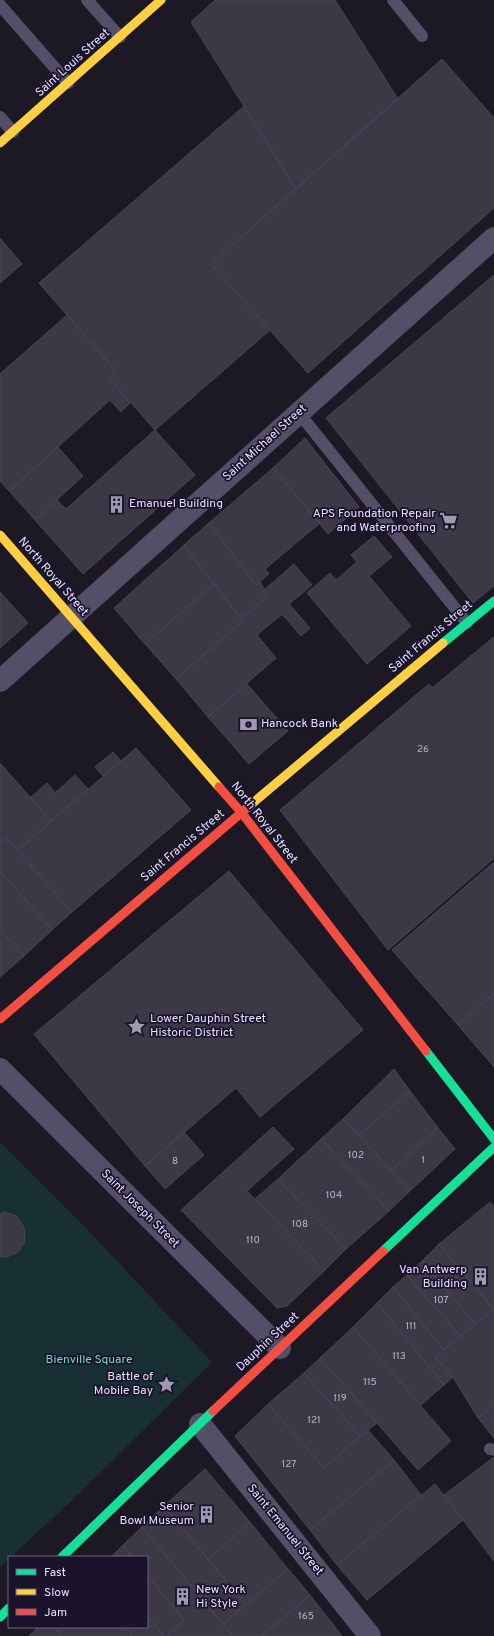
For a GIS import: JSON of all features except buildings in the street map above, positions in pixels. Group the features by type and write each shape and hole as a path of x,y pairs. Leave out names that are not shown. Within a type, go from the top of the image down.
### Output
{"street":[{"name":"Saint Louis Street","path":"0,144 161,0"},
{"name":"Saint Michael Street","path":"0,680 494,238"},
{"name":"North Royal Street","path":"0,535 241,812 494,1139"},
{"name":"Saint Francis Street","path":"0,1019 241,812 494,601"},
{"name":"Saint Joseph Street","path":"0,1069 280,1348"},
{"name":"Dauphin Street","path":"63,1556 280,1348 494,1147"},
{"name":"Saint Emanuel Street","path":"200,1424 370,1636"},
{"path":"0,1617 8,1609"}],"lane":[{"path":"87,0 120,37"},
{"path":"393,0 422,36"},
{"path":"0,5 68,83"},
{"path":"0,117 13,132"},
{"path":"299,412 468,623"}],"green space":[{"name":"Bienville Square","path":"0,1142 83,1225 212,1362 81,1492 12,1556 8,1556 8,1560 0,1567"}],"traffic: fast":[{"path":"443,643 494,601"},
{"path":"426,1051 494,1139"},
{"path":"383,1251 494,1147"},
{"path":"63,1556 213,1411"},
{"path":"0,1617 8,1609"}],"traffic: slow":[{"path":"0,143 161,0"},
{"path":"0,535 219,787"},
{"path":"248,807 443,643"}],"traffic: jam":[{"path":"219,787 241,812 426,1051"},
{"path":"0,1019 248,807"},
{"path":"213,1411 383,1251"}],"place":[{"name":"Emanuel Building","path":"116,504"},
{"name":"APS Foundation Repair and Waterproofing","path":"449,521"},
{"name":"Hancock Bank","path":"248,724"},
{"name":"Lower Dauphin Street Historic District","path":"137,1026"},
{"name":"Van Antwerp Building","path":"480,1277"},
{"name":"Battle of Mobile Bay","path":"166,1384"},
{"name":"Senior Bowl Museum","path":"207,1514"},
{"name":"New York Hi Style","path":"183,1597"}]}
